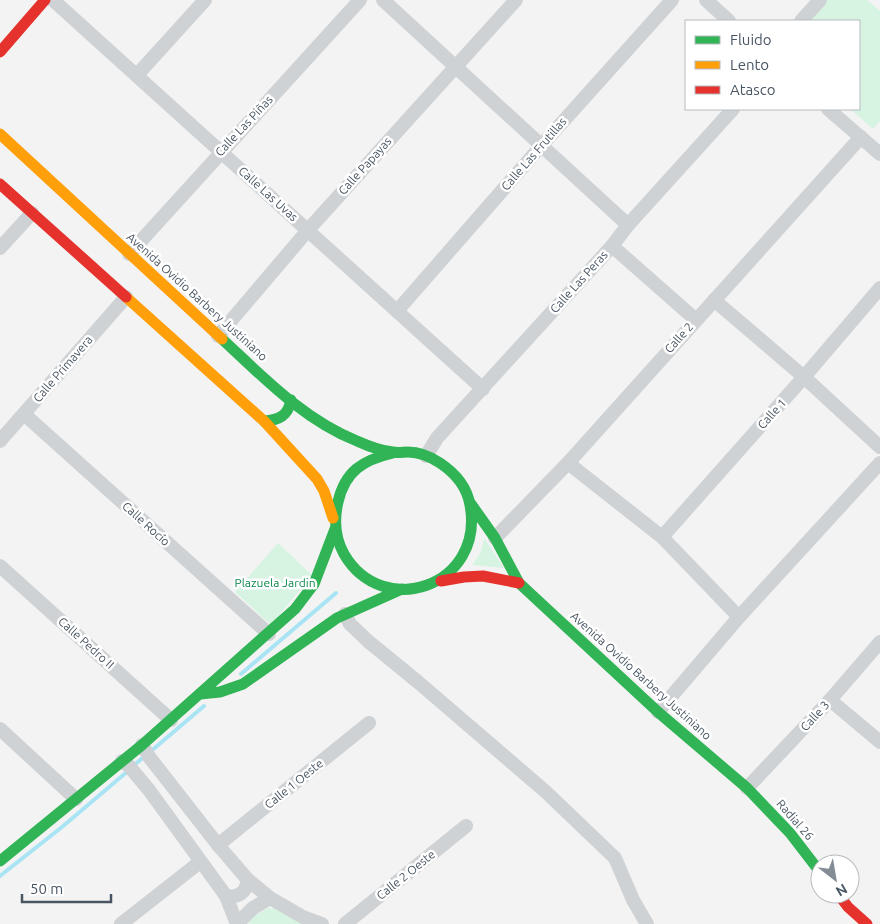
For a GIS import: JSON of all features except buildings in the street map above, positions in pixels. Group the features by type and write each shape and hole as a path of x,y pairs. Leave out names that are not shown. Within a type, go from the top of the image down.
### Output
{"main road":[{"path":"0,52 45,0"},
{"name":"Avenida Ovidio Barbery Justiniano","path":"0,134 218,336 314,419 349,438 393,453"},
{"path":"0,184 264,421 317,479 324,490 340,548 350,565 364,578 382,586 402,589 416,588 464,577 483,576 519,583"},
{"path":"264,421 284,417 290,409 291,400"},
{"path":"0,861 76,800 129,766 146,752 171,720 295,609 314,584 334,525 337,501 343,485 357,467 374,457 410,452 426,456 441,463 453,473 462,485 469,501 472,517 468,548 458,565 446,576 430,584"},
{"name":"Avenida Ovidio Barbery Justiniano","path":"469,501 495,538 519,583 658,712 747,788"},
{"path":"200,694 220,692 243,684 259,675 337,618 402,589"},
{"name":"Radial 26","path":"747,788 790,834 810,859"},
{"path":"846,904 867,924"}],"street":[{"name":"Calle Las Uvas","path":"53,0 483,388"},
{"path":"137,75 205,0"},
{"name":"Calle Las Piñas","path":"129,254 360,0"},
{"path":"383,0 628,226"},
{"name":"Calle Papayas","path":"218,336 308,230 516,0"},
{"name":"Calle Las Frutillas","path":"397,311 672,0"},
{"path":"706,0 728,20"},
{"path":"802,20 820,0"},
{"name":"Calle Las Peras","path":"426,456 437,438 733,110"},
{"path":"829,110 880,154"},
{"name":"Calle 2","path":"495,538 568,463 860,137"},
{"path":"0,248 32,213"},
{"path":"612,246 695,320"},
{"name":"Calle 1","path":"662,537 880,288"},
{"name":"Calle Primavera","path":"0,441 126,297"},
{"path":"714,300 804,377 880,447"},
{"name":"Calle Rocío","path":"24,414 269,634"},
{"path":"658,712 739,617 875,477 880,462"},
{"path":"568,463 662,537 739,617"},
{"name":"Calle Pedro II","path":"0,566 171,720"},
{"path":"345,614 350,624 369,642 546,792 615,858 633,900 647,924"},
{"name":"Calle 3","path":"747,788 830,700 880,642"},
{"path":"830,700 880,742"},
{"name":"Calle 1 Oeste","path":"218,845 369,723"},
{"path":"0,729 76,800"},
{"path":"146,752 218,845 248,880 270,898 303,917 322,924"},
{"path":"129,766 226,896 237,924 253,908 270,898"},
{"name":"Calle 2 Oeste","path":"346,924 466,826"},
{"path":"122,924 200,862"},
{"path":"226,896 233,897 239,895 247,887 248,880"}],"green space":[{"path":"824,0 867,0 880,11 880,121 873,129 851,110 860,110 860,20 806,20"},
{"path":"484,538 504,568 472,565 481,552"},
{"name":"Plazuela Jardin","path":"278,543 312,575 271,625 235,592"},
{"path":"268,908 278,909 304,924 248,924 254,916"}],"waterway":[{"path":"241,674 336,593"},
{"path":"150,752 204,706"},
{"path":"133,766 145,756"},
{"path":"0,876 128,771"}],"traffic: fast":[{"path":"222,339 285,396 319,422 361,443 384,451 416,453 429,457 445,467 460,481 470,505 470,533 462,556 447,574 427,585 405,589 382,586 361,574 344,554 336,528 338,502 345,482 364,463 393,453"},
{"path":"264,421 274,420 282,416 288,410 291,400"},
{"path":"471,504 495,538 519,583 658,712 747,788 790,833 810,859"},
{"path":"0,861 142,745 295,609 314,584 335,529"},
{"path":"200,694 220,692 243,684 337,618 402,589"}],"traffic: slow":[{"path":"0,134 222,339"},
{"path":"126,297 264,421 317,479 324,491 333,518"}],"traffic: jam":[{"path":"0,52 45,0"},
{"path":"0,184 126,297"},
{"path":"441,581 483,576 519,583"},
{"path":"846,904 867,924"}]}
